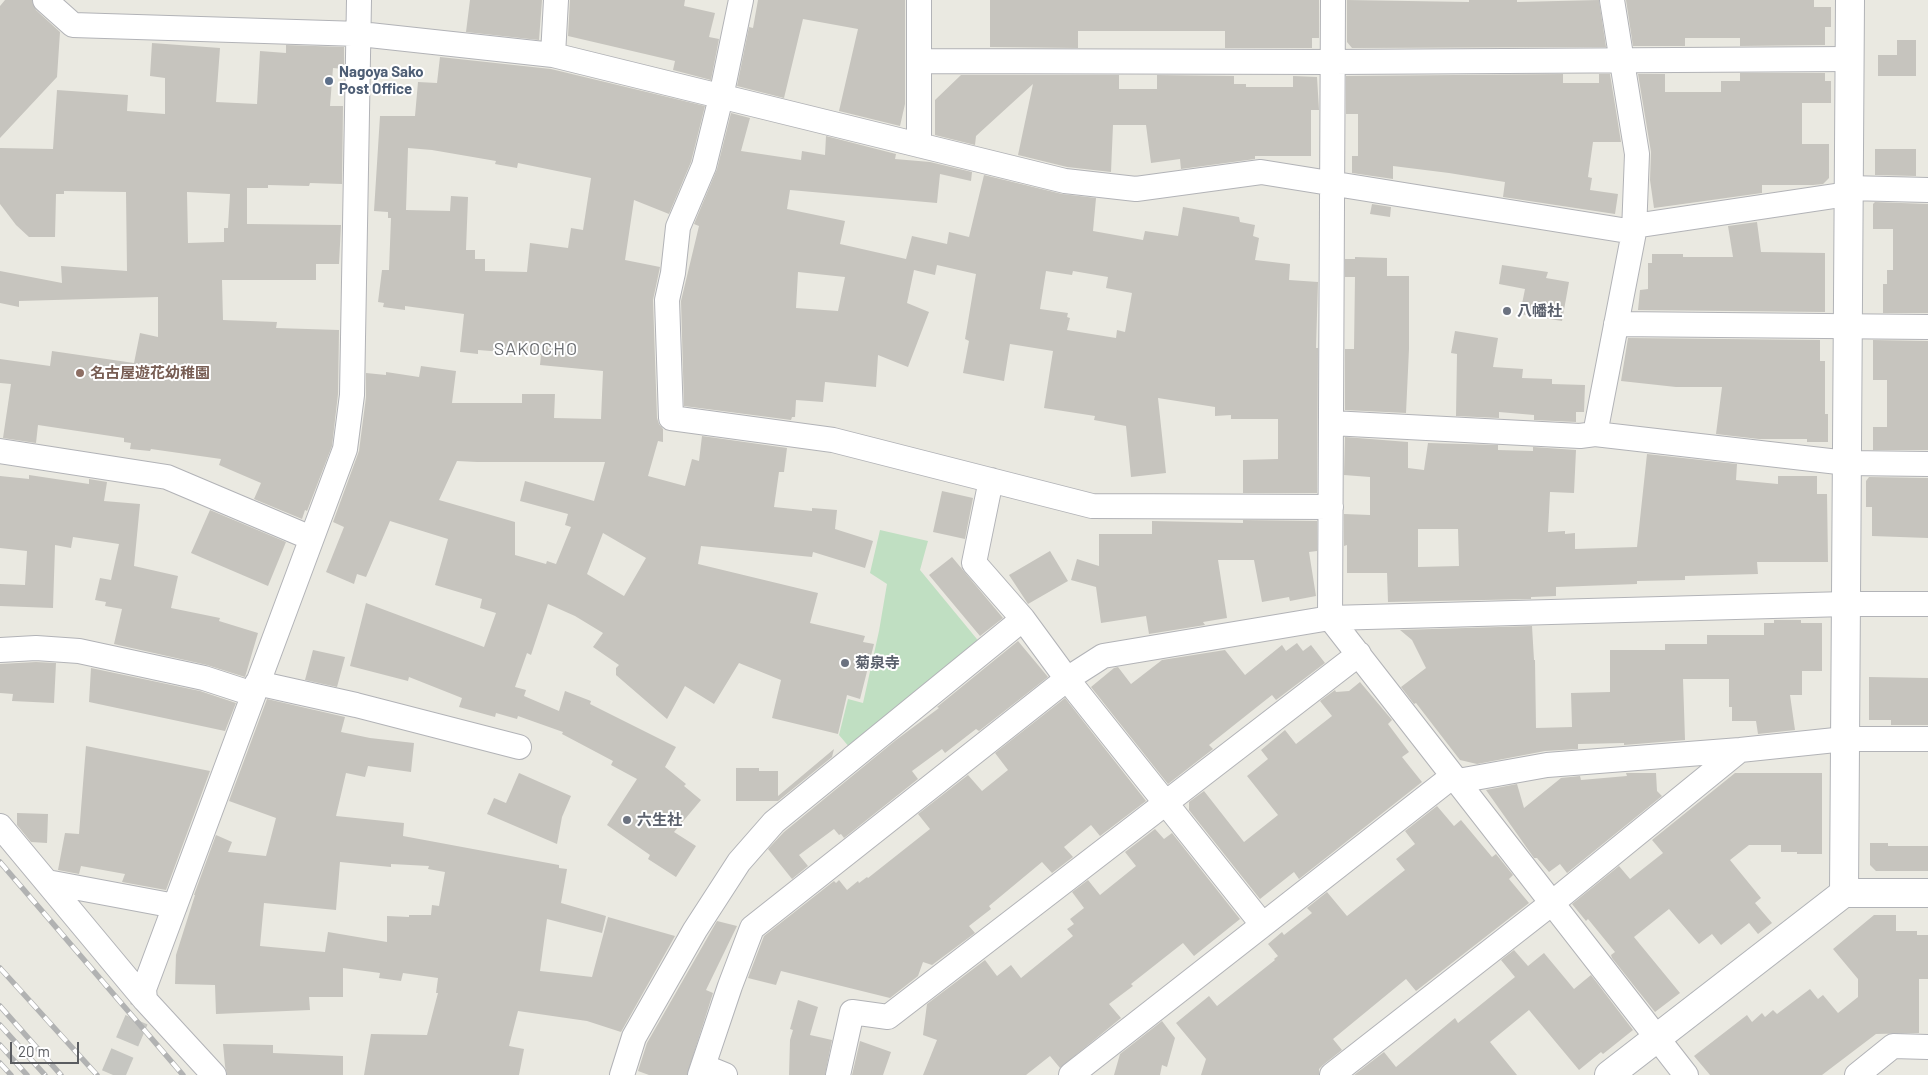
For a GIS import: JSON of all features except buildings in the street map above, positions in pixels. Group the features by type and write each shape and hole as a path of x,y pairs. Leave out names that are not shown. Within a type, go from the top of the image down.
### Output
{"street":[{"path":"45,0 73,25 360,34 553,55 1066,181 1136,189 1261,172 1634,229 1848,191 1928,190"},
{"path":"145,1000 144,989 345,448 352,395 360,0"},
{"path":"553,55 556,0"},
{"path":"741,0 721,97 704,166 678,227 673,272 667,300 671,418 833,440 1092,506 1331,507"},
{"path":"918,145 919,0"},
{"path":"1333,0 1330,618 1686,1075"},
{"path":"1594,434 1634,229 1637,154 1612,0"},
{"path":"1844,893 1850,0"},
{"path":"919,61 1333,62 1849,58"},
{"path":"1616,324 1928,327"},
{"path":"1331,423 1580,436 1594,434 1847,463 1928,464"},
{"path":"0,451 167,477 311,538"},
{"path":"991,480 974,563 1023,619 1067,678 1262,924"},
{"path":"709,1072 730,986 752,928 1067,678 1103,656 1330,618 1846,604 1928,604"},
{"path":"622,1075 634,1037 695,930 739,862 774,822 1023,619"},
{"path":"0,650 36,648 79,651 255,688 356,705 519,748"},
{"path":"838,1075 852,1012 888,1017 1359,654"},
{"path":"1072,1075 1262,924 1456,779 1547,765 1740,750 1845,739 1928,740"},
{"path":"1332,1075 1552,903 1740,750"},
{"path":"0,826 145,1000 214,1075"},
{"path":"47,882 175,906"},
{"path":"1609,1075 1844,893 1928,893"},
{"path":"1857,1075 1893,1046 1928,1047"}],"green space":[{"path":"880,530 928,541 920,570 981,644 850,748 839,735 848,699 863,703 887,584 870,573"}],"tunnel":[{"path":"113,1075 145,1000"}],"railway":[{"path":"0,862 183,1075"},
{"path":"0,968 97,1075"},
{"path":"0,1006 61,1075"},
{"path":"0,1025 45,1075"},
{"path":"0,1045 27,1075"},
{"path":"0,1063 11,1075"}],"place":[{"name":"Nagoya Sako Post Office","path":"329,81"},
{"name":"八幡社","path":"1507,311"},
{"name":"名古屋遊花幼稚園","path":"80,373"},
{"name":"菊泉寺","path":"845,663"},
{"name":"六生社","path":"627,820"}],"district":[{"name":"SAKOCHO","path":"536,349"}]}
